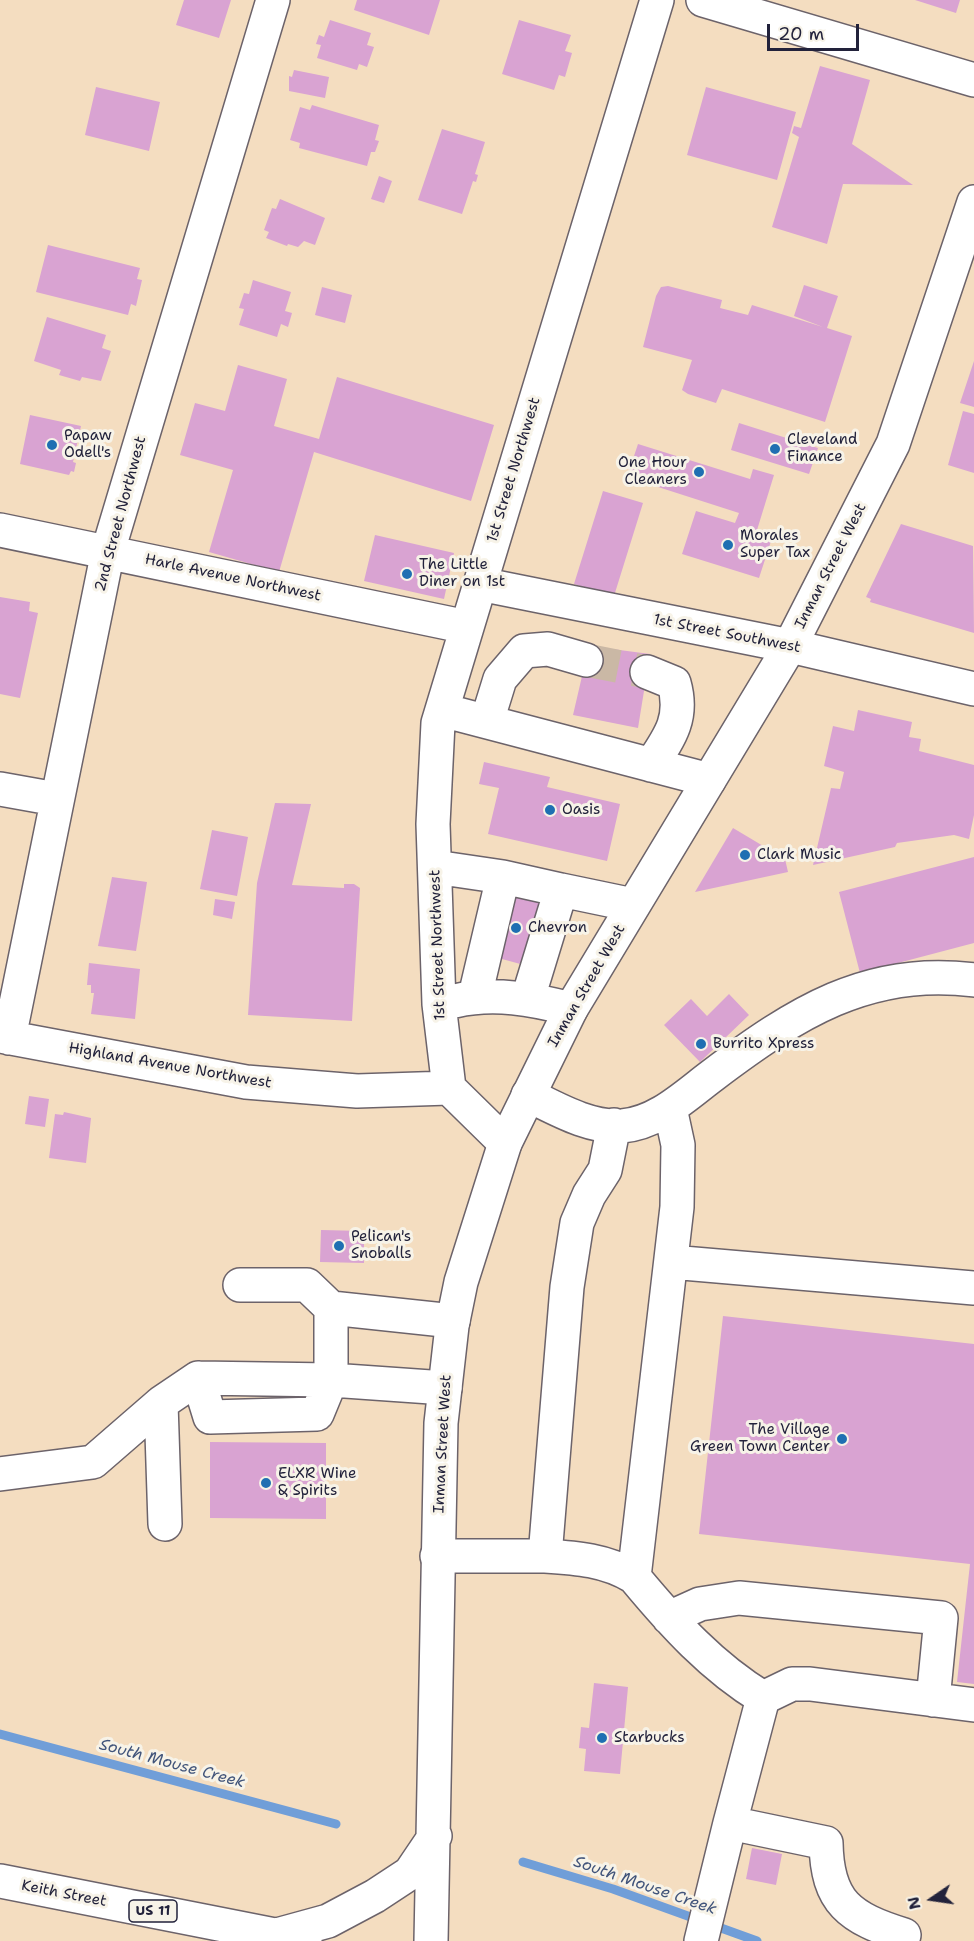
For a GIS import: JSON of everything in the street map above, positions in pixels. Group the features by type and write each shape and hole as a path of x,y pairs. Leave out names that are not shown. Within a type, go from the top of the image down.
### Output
{"street":[{"name":"2nd Street Northwest","path":"5,1037 56,799 74,761 108,551 273,0"},
{"name":"1st Street Northwest","path":"449,1088 439,1004 434,774 438,723 657,0"},
{"path":"704,0 974,80"},
{"name":"Inman Street West","path":"431,1941 435,1836 437,1556 445,1388 453,1321 461,1282 505,1143 571,1009 790,646 893,444 974,202"},
{"name":"Harle Avenue Northwest","path":"0,530 466,627"},
{"name":"1st Street Southwest","path":"480,584 790,646 974,689"},
{"path":"487,721 500,679 524,651 548,649 586,660"},
{"path":"647,672 674,683 679,701 673,733 651,765"},
{"path":"442,710 709,780"},
{"path":"0,789 56,799"},
{"path":"435,867 503,877 633,905"},
{"path":"475,996 503,877"},
{"path":"528,998 561,890"},
{"path":"528,1095 578,1118 614,1125 649,1120 670,1108 755,1042 827,1002 870,986 906,977 941,976 974,980"},
{"path":"439,1004 475,996 528,998 571,1009"},
{"name":"Highland Avenue Northwest","path":"5,1037 246,1082 357,1091 449,1088"},
{"path":"449,1088 505,1143"},
{"path":"634,1577 677,1207 678,1145 670,1108"},
{"path":"544,1556 567,1287 577,1223 589,1195 605,1170 614,1125"},
{"path":"671,1262 974,1288"},
{"path":"240,1285 307,1285 332,1308 453,1321"},
{"path":"332,1308 332,1380"},
{"path":"0,1474 93,1462 161,1403 198,1378 332,1380 445,1388"},
{"path":"161,1403 165,1524"},
{"path":"437,1556 544,1556 602,1562 634,1577 669,1618 708,1658 733,1680 763,1698"},
{"path":"669,1618 700,1604 739,1598 941,1618 933,1700"},
{"path":"701,1941 763,1698 792,1684 974,1706"},
{"path":"730,1823 826,1843 830,1885 842,1903 879,1927 904,1935"},
{"path":"291,1938 375,1896 410,1873 435,1836"},
{"name":"Keith Street","path":"0,1881 291,1938"}],"building":[{"path":"184,0 231,0 219,38 176,25"},
{"path":"357,0 440,0 429,35 354,10"},
{"path":"915,0 960,0 956,13"},
{"path":"330,20 371,33 367,45 374,47 367,67 359,64 357,70 317,58 321,45 316,44 319,35 324,37"},
{"path":"519,20 571,35 565,51 572,53 565,77 559,75 554,90 502,74"},
{"path":"820,66 870,80 852,144 913,185 843,184 827,244 772,227 799,137 792,133 794,126 801,128"},
{"path":"294,70 329,77 325,98 289,91 289,76 292,77"},
{"path":"96,87 160,102 149,151 85,135"},
{"path":"706,87 796,112 777,180 687,155"},
{"path":"312,105 379,125 375,140 379,141 375,152 371,152 367,166 299,148 300,143 290,140 300,107 310,110"},
{"path":"442,129 485,142 475,174 478,175 476,182 473,181 462,214 418,200"},
{"path":"379,176 392,181 384,203 371,199"},
{"path":"280,199 325,218 315,245 304,241 298,247 288,244 287,246 266,238 269,232 264,230 272,208 276,209"},
{"path":"48,245 140,268 137,279 142,280 136,306 131,304 128,315 36,292"},
{"path":"253,280 291,292 285,311 292,313 288,327 281,324 277,337 239,325 244,309 239,308 244,293 249,294"},
{"path":"804,285 838,296 827,328 852,336 825,422 722,389 716,403 688,394 682,390 692,360 643,347 656,296 661,287 668,286 722,300 720,308 748,315 752,305 823,327 794,316"},
{"path":"322,287 352,295 345,323 315,315"},
{"path":"47,317 106,335 102,348 111,351 101,381 82,377 80,381 59,375 61,370 34,361"},
{"path":"974,361 974,407 960,403"},
{"path":"238,365 287,379 274,426 319,439 337,377 494,425 471,501 314,452 279,572 209,552 233,470 180,455 195,403 225,411"},
{"path":"963,411 974,414 974,473 948,465"},
{"path":"30,415 81,426 73,462 76,463 74,472 71,471 69,475 20,464"},
{"name":"Cleveland Finance","path":"739,423 818,448 809,474 731,450"},
{"path":"638,444 750,479 753,469 774,475 757,530 773,535 759,578 682,554 696,511 735,523 739,513 627,477"},
{"path":"603,491 643,503 614,596 574,584"},
{"path":"901,524 973,546 974,633 870,602 871,599 866,597"},
{"path":"375,535 454,553 444,599 364,581"},
{"path":"0,597 30,602 29,611 38,613 20,698 0,694"},
{"path":"589,646 650,654 638,728 573,715"},
{"path":"858,710 912,722 909,737 921,739 919,751 974,765 974,815 969,839 954,835 897,843 895,847 813,865 831,788 840,789 844,772 824,766 833,726 854,731"},
{"path":"484,762 550,777 547,787 620,804 607,861 488,834 499,788 479,784"},
{"path":"275,803 311,804 292,885 344,888 344,884 354,884 360,888 352,1021 248,1015 257,883"},
{"path":"733,828 785,859 788,872 695,892"},
{"path":"212,830 248,837 237,896 200,889"},
{"path":"974,857 974,943 860,973 839,892"},
{"path":"112,877 147,882 136,951 98,946"},
{"name":"Chevron","path":"508,891 540,900 524,965 491,956"},
{"path":"215,899 235,902 232,919 213,915"},
{"path":"89,963 140,969 135,1019 91,1014 94,993 91,993 91,985 87,985"},
{"name":"Burrito Xpress","path":"729,994 749,1015 700,1062 664,1025 691,999 707,1016"},
{"path":"29,1096 49,1099 45,1127 25,1124"},
{"path":"64,1112 91,1118 86,1163 49,1158 55,1114 63,1115"},
{"path":"321,1230 364,1231 364,1263 320,1262"},
{"name":"The Village Green Town Center","path":"723,1316 974,1344 974,1684 957,1682 970,1564 699,1534"},
{"path":"210,1442 326,1443 326,1519 210,1518"},
{"name":"Starbucks","path":"594,1683 628,1687 620,1774 584,1771 586,1749 579,1748 581,1727 589,1728"},
{"path":"752,1848 782,1854 776,1885 746,1879"}],"waterway":[{"name":"South Mouse Creek","path":"0,1734 336,1824"},
{"name":"South Mouse Creek","path":"523,1862 613,1889 757,1941"}],"tunnel":[{"path":"586,660 647,672"}],"place":[{"name":"Papaw Odell's","path":"52,445"},
{"name":"Cleveland Finance","path":"775,449"},
{"name":"One Hour Cleaners","path":"699,472"},
{"name":"Morales Super Tax","path":"728,545"},
{"name":"The Little Diner on 1st","path":"407,574"},
{"name":"Oasis","path":"550,810"},
{"name":"Clark Music","path":"745,855"},
{"name":"Chevron","path":"516,928"},
{"name":"Burrito Xpress","path":"701,1044"},
{"name":"Pelican's Snoballs","path":"339,1246"},
{"name":"The Village Green Town Center","path":"842,1439"},
{"name":"ELXR Wine & Spirits","path":"266,1483"},
{"name":"Starbucks","path":"602,1738"}]}
